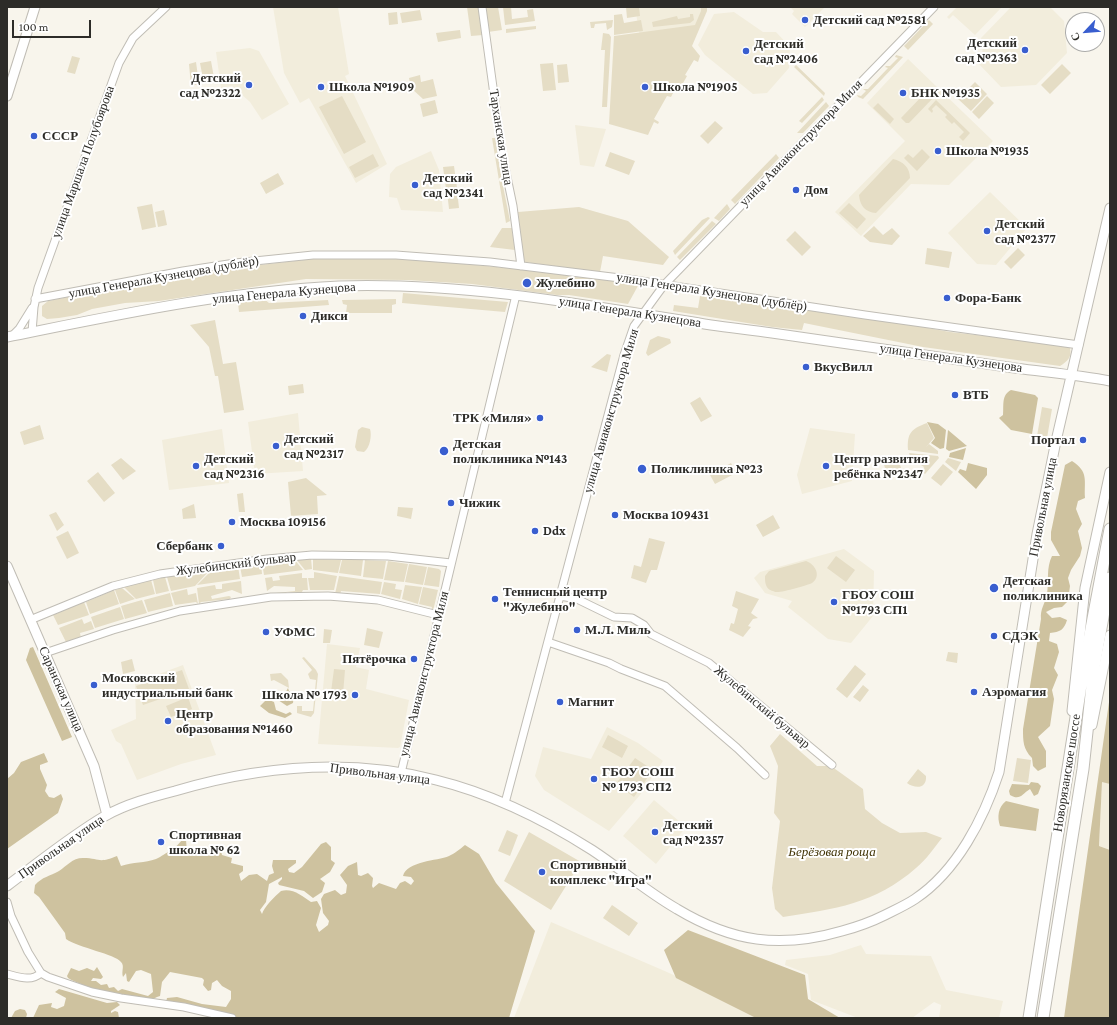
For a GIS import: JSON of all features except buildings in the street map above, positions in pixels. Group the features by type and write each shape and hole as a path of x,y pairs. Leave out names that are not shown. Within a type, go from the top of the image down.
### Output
{"highway":[{"name":"Новорязанское шоссе","path":"1029,1018 1068,765 1100,576 1110,529"},
{"name":"Новорязанское шоссе","path":"1043,1018 1083,764 1094,667 1110,578"}],"main road":[{"path":"7,96 35,7"},
{"name":"Привольная улица","path":"7,886 47,855 107,815 165,794 229,776 249,773 330,767 401,773 435,779 483,794 521,809 594,852 679,911 729,933 746,938 777,942 834,934 878,919 915,899 938,879 965,846 988,802 999,772 1038,534 1056,441 1073,374 1110,208"},
{"name":"улица Генерала Кузнецова","path":"10,336 178,304 301,288 400,286 516,295 997,366 1073,374 1110,382"},
{"path":"1068,765 1074,680 1085,588 1110,472"},
{"name":"Саранская улица","path":"7,566 94,766 107,815"},
{"path":"1083,764 1110,635"}],"street":[{"name":"улица Маршала Полубоярова","path":"32,332 34,303 120,63 133,38 166,7"},
{"name":"Тарханская улица","path":"482,7 499,133 513,206 521,266"},
{"name":"улица Авиаконструктора Миля","path":"505,803 624,355 634,326 664,284 934,7"},
{"name":"улица Генерала Кузнецова (дублёр)","path":"34,303 183,271 300,256 396,255 468,260 664,284 1079,345"},
{"name":"улица Авиаконструктора Миля","path":"401,773 516,295"},
{"path":"34,303 37,321 42,330"},
{"path":"10,336 19,329 34,303"},
{"name":"Жулебинский бульвар","path":"30,620 113,586 160,574 261,560 312,555 388,556 451,563"},
{"path":"45,653 113,630 180,611 271,598 328,596 378,600 438,615"},
{"name":"Жулебинский бульвар","path":"560,596 577,599 614,617 632,618 644,624 651,634 709,663 832,765"},
{"path":"548,642 609,662 621,669 665,686 737,748 765,775"},
{"path":"7,902 22,940 41,972 57,981 92,992 121,998 184,1007 232,1018"},
{"path":"7,974 28,979 37,977 41,972"}],"shaded area":[{"name":"Школа №1909","path":"273,7 338,7 349,74 345,76 387,164 356,183 309,98 300,103 284,73"},
{"path":"635,7 704,7 689,44 640,38"},
{"name":"Детский сад №2581","path":"790,7 825,7 805,27 792,14 794,11"},
{"path":"957,7 1002,7 975,35 953,15 949,19 947,17"},
{"name":"Детский сад №2363","path":"1011,7 1050,7 1064,21 1065,52 1067,53 1036,85 1001,87 976,61 982,54 983,46 981,38"},
{"name":"Детский сад №2406","path":"734,12 763,32 776,32 790,47 789,68 767,93 753,94 705,55 698,45 714,14"},
{"name":"Детский сад №2322","path":"250,48 259,51 289,104 262,120 250,102 232,86 221,88 216,52"},
{"name":"Школа №1935","path":"908,59 993,141 949,185 911,184 861,236 835,212 905,141 867,103"},
{"path":"575,125 606,129 594,167 580,165"},
{"name":"Детский сад №2341","path":"431,151 439,170 443,212 401,210 397,198 389,197 390,174 396,167"},
{"name":"Детский сад №2377","path":"990,192 1027,228 996,265 977,264 948,233"},
{"path":"1011,390 1035,395 1038,398 1032,434 1011,430 999,418 1003,415 1004,398"},
{"name":"Детский сад №2317","path":"298,413 303,471 255,474 248,422"},
{"path":"927,422 938,424 946,430 944,448 940,449 931,443 935,438"},
{"path":"810,428 855,434 852,481 802,494 797,475"},
{"path":"222,429 229,483 169,490 162,440"},
{"path":"948,430 967,446 949,451 946,449"},
{"path":"966,448 963,460 949,457 950,453"},
{"path":"1072,461 1081,469 1085,481 1085,498 1078,501 1076,509 1082,524 1078,531 1082,548 1080,556 1068,578 1070,586 1068,601 1062,607 1054,608 1046,612 1052,618 1060,617 1067,620 1061,630 1050,633 1049,641 1057,644 1059,652 1054,668 1058,675 1052,690 1054,699 1050,726 1038,737 1046,751 1046,767 1038,771 1033,766 1032,758 1025,748 1023,741 1023,729 1041,612 1047,594 1049,565 1052,556 1060,556 1051,540 1051,532 1065,465"},
{"path":"968,463 987,468 987,475 976,489 958,472 960,469 966,471"},
{"path":"844,549 874,571 873,616 851,643 828,639 788,607 792,601 765,593 754,578 760,572"},
{"name":"Школа № 1793","path":"327,644 360,648 356,667 369,670 366,689 409,700 400,747 318,744"},
{"path":"33,647 72,737 62,741 26,660 30,648"},
{"name":"Центр образования №1460","path":"183,665 216,755 181,764 137,780 121,744 116,741 111,730 136,719 135,683"},
{"path":"288,688 289,691 294,694 293,703 287,706 275,698 277,694 283,697"},
{"path":"1110,695 1110,784 1102,782 1099,846 1110,850 1110,1018 1064,1018"},
{"path":"266,700 274,702 276,710 286,714 290,712 292,714 285,718 269,713 260,706"},
{"name":"ГБОУ СОШ № 1793 СП2","path":"607,727 638,743 663,761 640,795 609,831 544,790 535,776 543,747 591,759"},
{"path":"44,753 48,762 40,765 40,769 47,785 45,791 49,797 54,798 61,794 63,799 58,813 7,849 7,779 14,773 21,762"},
{"path":"1102,781 1110,784 1110,850 1099,846"},
{"path":"1031,782 1038,783 1041,786 1038,794 1034,796 1030,789 1019,797 1013,797 1010,795 1009,791 1012,784 1029,785"},
{"name":"Детский сад №2357","path":"654,800 686,827 656,864 623,836"},
{"path":"1006,801 1039,809 1036,831 1000,826 999,812 1001,806"},
{"path":"183,839 186,840 187,852 210,854 220,847 222,855 232,858 231,863 243,866 243,871 239,874 241,881 249,875 257,874 267,881 269,875 274,873 272,866 273,860 296,860 296,863 288,869 289,872 294,873 302,867 321,844 326,842 331,847 331,860 335,863 330,872 320,879 325,883 322,892 313,898 304,891 279,885 278,883 282,877 269,884 266,902 260,910 262,914 267,905 281,891 285,890 293,892 301,895 311,902 317,901 321,908 316,925 319,932 328,925 329,921 323,913 321,899 324,894 335,890 341,895 346,893 347,885 340,875 348,866 357,862 358,875 361,876 368,873 373,878 373,888 379,883 396,889 400,883 405,881 411,885 414,881 411,877 403,876 410,867 423,862 449,856 465,845 479,854 496,883 535,931 509,1018 237,1018 230,1014 225,1015 182,1003 166,1002 167,998 177,997 202,1004 226,1007 231,999 231,991 222,986 217,980 212,983 211,990 208,991 203,985 204,980 202,978 170,972 162,982 160,996 148,1000 130,998 106,992 75,982 68,978 67,976 71,968 79,971 87,968 94,971 97,967 103,977 101,979 93,978 91,981 96,981 101,985 107,984 109,988 114,987 118,991 122,989 148,996 153,992 151,974 141,970 136,971 129,982 127,981 126,973 123,977 123,965 117,959 66,939 65,933 39,897 34,893 35,885 40,880 59,871 79,858 106,860 117,856 121,866 158,858 167,852 172,851"},
{"path":"551,922 667,972 766,1018 514,1018"},
{"path":"688,930 805,975 808,999 840,1018 756,1018 676,978 664,950"},
{"path":"861,945 866,954 931,956 946,990 1003,1001 999,1018 939,1018 941,1005 934,1002 912,1018 858,1018 811,1000 808,974 785,965 786,960 830,955"},
{"path":"59,989 107,1003 117,1002 120,1005 111,1011 111,1013 115,1011 118,1012 119,1018 33,1018 39,1005 52,1003 51,1007 57,1009 64,1006 66,998 55,992"},
{"path":"20,1009 25,1010 27,1014 26,1018 11,1018 15,1011"}],"green space":[{"path":"467,7 479,7 483,35 471,36"},
{"path":"484,7 498,7 502,30 488,32"},
{"path":"503,7 511,7 512,19 528,17 527,10 533,9 535,21 505,25"},
{"path":"626,7 639,7 640,16 627,18"},
{"name":"Школа №1905","path":"701,7 707,7 707,11 692,46 700,56 698,62 694,60 685,75 687,76 682,85 678,83 671,97 667,96 654,119 659,122 658,124 654,122 648,135 609,124 614,36 695,25 701,11"},
{"path":"420,10 422,20 402,23 400,13"},
{"path":"397,12 398,24 389,25 388,13"},
{"path":"622,14 624,23 641,20 643,31 614,35 614,15"},
{"path":"690,14 693,14 694,20 690,23 653,27 652,22 677,16 678,19 690,17"},
{"path":"613,20 612,27 607,30 606,23 595,24 594,28 591,28 590,22"},
{"path":"929,20 933,24 908,50 904,46"},
{"path":"536,26 536,29 506,33 506,29"},
{"path":"460,30 461,38 438,42 436,33"},
{"path":"603,33 609,34 611,37 607,107 602,107 605,50 601,50"},
{"path":"896,55 903,57 863,99 858,97 857,95 861,96 866,91 863,89 868,89 888,68 885,67 886,66 890,66 898,58 895,57"},
{"path":"72,56 80,58 75,74 67,72"},
{"path":"211,61 215,83 204,84 200,63"},
{"path":"196,62 199,84 191,86 189,64"},
{"path":"553,63 556,90 543,91 540,64"},
{"path":"567,64 569,82 558,83 557,65"},
{"path":"1062,64 1071,73 1050,94 1041,85"},
{"path":"796,65 825,93 824,96 794,67"},
{"path":"420,75 421,82 433,79 437,96 423,99 411,88 409,78"},
{"path":"975,82 987,94 971,111 958,99"},
{"path":"925,93 931,96 932,99 909,123 906,123 901,118"},
{"path":"342,96 366,142 344,154 319,107"},
{"path":"987,96 994,103 979,119 972,112"},
{"path":"822,97 824,100 802,123 799,121"},
{"path":"435,100 438,113 423,117 420,104"},
{"path":"936,100 970,133 963,141 959,137 964,132 954,122 952,124 945,117 947,115 936,105 932,109 932,113 928,109"},
{"path":"826,102 829,106 803,133 797,133"},
{"path":"878,103 894,119 890,124 873,108"},
{"path":"715,121 723,128 708,144 700,136"},
{"path":"492,138 497,138 502,181 510,221 506,223"},
{"path":"922,149 930,157 917,171 904,158 908,154 913,158"},
{"path":"610,152 635,161 629,175 605,166"},
{"path":"373,154 379,166 355,178 349,167"},
{"path":"776,154 779,158 735,204 731,200"},
{"path":"893,159 900,161 907,168 910,178 876,213 866,210 862,205 859,195"},
{"path":"454,166 457,188 446,189 443,167"},
{"path":"278,173 284,184 266,194 260,183"},
{"path":"457,190 459,208 449,209 447,191"},
{"path":"849,203 866,219 857,229 839,213"},
{"path":"152,204 156,227 142,230 137,207"},
{"path":"727,204 730,209 719,221 714,218"},
{"path":"579,207 628,221 669,257 663,265 603,256 600,272 524,262 518,212"},
{"path":"164,210 167,225 158,227 155,212"},
{"path":"708,217 710,218 675,255 673,251 702,220"},
{"path":"712,221 716,224 680,260 677,257"},
{"path":"874,226 883,235 892,228 900,236 892,245 870,242 863,236"},
{"path":"502,228 512,228 515,250 490,247"},
{"path":"795,231 811,247 802,256 786,240"},
{"path":"927,248 952,252 949,268 925,264"},
{"path":"1018,248 1025,255 1011,269 1004,262"},
{"path":"383,258 511,268 639,284 628,304 569,295 557,295 472,284 408,280 306,279 159,301 125,303 92,309 77,315 59,318 47,319 42,316 42,306 48,301 154,280 242,267 312,259"},
{"path":"403,293 508,302 505,312 402,303"},
{"path":"700,296 878,319 950,332 1066,345 1070,348 1070,356 1060,366 923,347 804,323 802,330 772,327 673,311 674,305 698,308"},
{"path":"263,298 269,303 328,300 329,305 239,312 238,303 240,301"},
{"path":"396,299 396,304 392,305 392,313 346,313 347,305 343,304 342,300"},
{"path":"215,320 223,364 236,362 244,410 224,413 218,376 215,376 209,347 190,325"},
{"path":"658,336 670,339 671,343 648,356 646,353 650,340"},
{"path":"607,354 611,355 607,372 591,367"},
{"path":"303,384 304,393 289,395 288,386"},
{"path":"700,397 712,416 701,422 690,403"},
{"path":"1042,407 1052,409 1047,438 1037,436"},
{"path":"927,423 934,438 926,447 929,444 938,451 938,454 908,450 908,439 911,432 917,427"},
{"path":"40,425 44,439 24,445 20,432"},
{"path":"362,427 370,429 371,432 369,445 364,452 357,451 355,447 358,430"},
{"path":"909,453 938,456 939,458 925,474 922,471 924,467 915,461 912,462"},
{"path":"121,458 136,471 123,480 111,465"},
{"path":"885,458 898,458 901,468 895,473 885,468 883,461"},
{"path":"948,458 961,462 956,471 945,462"},
{"path":"731,463 736,473 715,484 710,475"},
{"path":"943,464 953,472 941,486 931,478"},
{"path":"98,472 115,493 104,502 87,481"},
{"path":"306,478 327,495 317,496 318,514 291,516 288,482"},
{"path":"243,493 245,512 239,512 237,494"},
{"path":"194,504 196,518 183,519 182,509"},
{"path":"398,507 413,508 411,519 397,516"},
{"path":"56,512 64,525 57,531 49,515"},
{"path":"773,515 780,528 763,537 756,525"},
{"path":"68,531 79,553 67,559 56,537"},
{"path":"649,538 665,542 657,570 651,570 646,583 631,578 634,565 641,567"},
{"path":"836,556 855,570 846,582 827,568"},
{"path":"294,559 303,570 264,575 262,563"},
{"path":"296,559 311,559 312,569 305,570"},
{"path":"313,559 341,560 338,573 313,570"},
{"path":"342,560 363,560 361,576 339,573"},
{"path":"365,560 386,561 383,579 363,577"},
{"path":"388,561 408,564 404,582 384,580"},
{"path":"806,561 816,570 817,577 812,583 779,592 770,590 767,587 765,576 769,571"},
{"path":"261,563 262,574 242,577 240,566"},
{"path":"409,564 427,567 423,585 405,582"},
{"path":"238,566 240,579 197,585 212,570"},
{"path":"428,567 439,569 441,571 439,587 424,585"},
{"path":"210,570 195,586 171,591 167,577"},
{"path":"314,572 337,576 334,590 310,590 308,578 314,578"},
{"path":"302,573 302,578 307,578 308,590 303,590 301,594 297,594 296,592 287,592 285,595 279,596 276,593 295,591 295,587 274,586 267,591 265,578 272,577 273,581 280,580 279,576"},
{"path":"339,576 382,582 380,594 341,591 340,595 335,594"},
{"path":"165,577 169,591 156,594 153,580"},
{"path":"151,580 155,594 136,599 124,587"},
{"path":"241,581 242,594 232,590 211,596 212,599 229,596 231,597 230,599 201,602 199,604 197,588 215,585 216,589 222,589 222,584"},
{"path":"384,582 396,584 395,589 402,590 400,599 381,594"},
{"path":"405,585 422,587 418,604 402,599"},
{"path":"423,587 438,590 433,611 431,611 432,607 419,604"},
{"path":"122,588 135,599 120,604 115,590"},
{"path":"187,589 188,595 196,593 198,604 196,602 175,605 171,593"},
{"path":"114,590 119,604 90,614 86,602"},
{"path":"736,591 759,599 751,613 758,618 753,619 748,626 751,627 743,637 729,630 731,623 734,624 738,609 732,606"},
{"path":"170,593 173,606 148,612 144,600"},
{"path":"142,600 147,613 125,619 121,606"},
{"path":"84,602 89,615 58,625 53,615"},
{"path":"120,607 124,619 95,628 91,617"},
{"path":"82,619 84,624 91,621 94,629 80,633 81,638 66,642 59,628"},
{"path":"367,628 383,632 379,648 364,645"},
{"path":"324,629 332,630 330,643 323,643"},
{"path":"948,652 958,653 957,663 946,661"},
{"path":"304,657 318,674 314,713 311,717 297,713 297,706 302,706 302,711 313,711 316,680 310,679 308,674 312,670 302,658"},
{"path":"132,659 135,671 123,674 121,662"},
{"path":"855,665 866,674 847,698 836,689"},
{"path":"334,669 345,670 343,694 331,692"},
{"path":"182,670 189,689 143,705 136,686"},
{"path":"281,673 288,680 289,688 274,680 271,681 270,674"},
{"path":"863,685 869,690 860,702 853,697"},
{"path":"188,697 192,709 171,717 166,706"},
{"name":"Берёзовая роща","path":"780,734 817,766 831,766 863,789 865,809 882,823 900,833 926,832 942,838 920,865 885,890 854,903 820,911 783,917 775,909 772,888 780,821 774,813 778,766 770,746"},
{"path":"608,735 628,746 622,758 602,747"},
{"path":"635,758 653,770 634,797 616,784"},
{"path":"1017,758 1031,760 1028,783 1013,781"},
{"path":"918,769 926,776 925,783 920,787 907,783"},
{"path":"507,830 518,835 510,856 498,851"},
{"name":"Спортивный комплекс \"Игра\"","path":"529,832 581,862 551,910 504,881"},
{"path":"612,905 638,923 629,936 603,918"}],"place":[{"name":"Детский сад №2581","path":"805,20"},
{"name":"Детский сад №2363","path":"1025,50"},
{"name":"Детский сад №2406","path":"746,51"},
{"name":"Детский сад №2322","path":"249,85"},
{"name":"Школа №1909","path":"321,87"},
{"name":"Школа №1905","path":"645,87"},
{"name":"БНК №1935","path":"903,93"},
{"name":"СССР","path":"34,136"},
{"name":"Школа №1935","path":"938,151"},
{"name":"Детский сад №2341","path":"415,185"},
{"name":"Дом","path":"796,190"},
{"name":"Детский сад №2377","path":"987,231"},
{"name":"Жулебино","path":"527,283"},
{"name":"Фора-Банк","path":"947,298"},
{"name":"Дикси","path":"303,316"},
{"name":"ВкусВилл","path":"806,367"},
{"name":"ВТБ","path":"955,395"},
{"name":"ТРК «Миля»","path":"540,418"},
{"name":"Портал","path":"1083,440"},
{"name":"Детский сад №2317","path":"276,446"},
{"name":"Детская поликлиника №143","path":"444,451"},
{"name":"Детский сад №2316","path":"196,466"},
{"name":"Центр развития ребёнка №2347","path":"826,466"},
{"name":"Поликлиника №23","path":"642,469"},
{"name":"Чижик","path":"451,503"},
{"name":"Москва 109431","path":"615,515"},
{"name":"Москва 109156","path":"232,522"},
{"name":"Ddx","path":"535,531"},
{"name":"Сбербанк","path":"221,546"},
{"name":"Детская поликлиника","path":"994,588"},
{"name":"Теннисный центр \"Жулебино\"","path":"495,599"},
{"name":"ГБОУ СОШ №1793 СП1","path":"834,602"},
{"name":"М.Л. Миль","path":"577,630"},
{"name":"УФМС","path":"266,632"},
{"name":"СДЭК","path":"994,636"},
{"name":"Пятёрочка","path":"414,659"},
{"name":"Московский индустриальный банк","path":"94,685"},
{"name":"Аэромагия","path":"974,692"},
{"name":"Школа № 1793","path":"355,695"},
{"name":"Магнит","path":"560,702"},
{"name":"Центр образования №1460","path":"168,721"},
{"name":"ГБОУ СОШ № 1793 СП2","path":"594,779"},
{"name":"Детский сад №2357","path":"655,832"},
{"name":"Спортивная школа № 62","path":"161,842"},
{"name":"Спортивный комплекс \"Игра\"","path":"542,872"}]}
